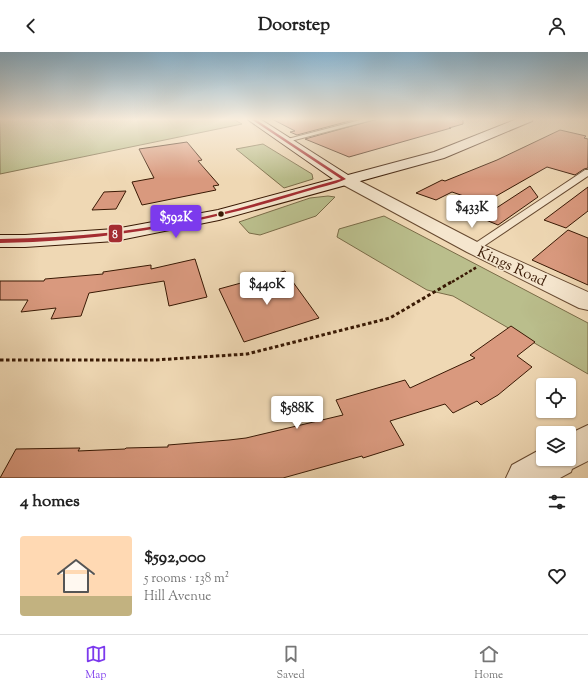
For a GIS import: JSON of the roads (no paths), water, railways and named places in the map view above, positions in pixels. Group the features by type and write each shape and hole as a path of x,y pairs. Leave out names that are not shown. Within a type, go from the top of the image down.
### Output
{"street":[{"name":"Kings Road","path":"280,139 344,180 474,248 588,302"},
{"path":"0,241 26,241 115,235 219,215 439,155 479,139"},
{"path":"576,449 588,442"},
{"path":"525,478 546,466"}],"lane":[{"path":"283,141 292,139"},
{"path":"474,248 588,172"}]}
